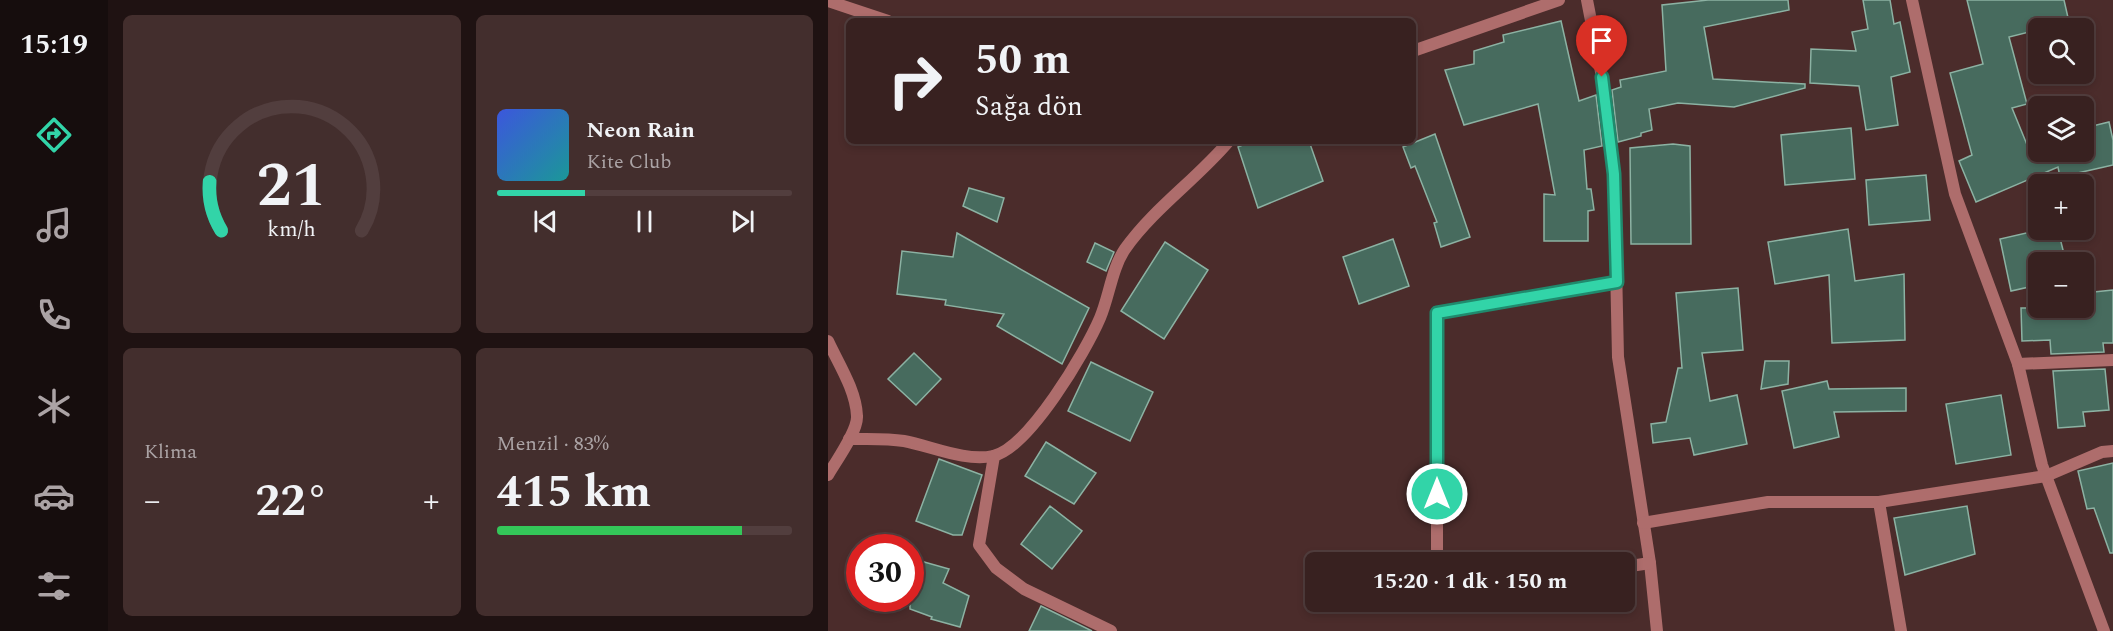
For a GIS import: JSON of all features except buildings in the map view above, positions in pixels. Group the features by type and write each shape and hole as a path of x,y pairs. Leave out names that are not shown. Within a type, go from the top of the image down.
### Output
{"street":[{"path":"1416,50 1559,0"},
{"path":"1587,0 1602,77 1614,174 1618,357 1650,563 1657,631"},
{"path":"1912,0 1954,194 2018,364 2046,476 2104,631"},
{"path":"828,1 879,18"},
{"path":"849,439 902,441 969,456 994,456 1023,436 1040,419 1100,319 1124,251 1160,210 1209,164 1226,144"},
{"path":"1437,552 1437,313 1617,282"},
{"path":"828,341 850,389 857,417 849,439 828,475"},
{"path":"2018,364 2113,360"},
{"path":"1643,523 1768,502 1879,502 2046,476 2102,452 2113,451"},
{"path":"994,456 979,545 996,568 1024,589 1111,631"},
{"path":"1879,502 1901,631"},
{"path":"1635,565 1650,563"}],"route":[{"path":"1437,494 1437,313 1617,282 1614,174 1602,77"}]}
